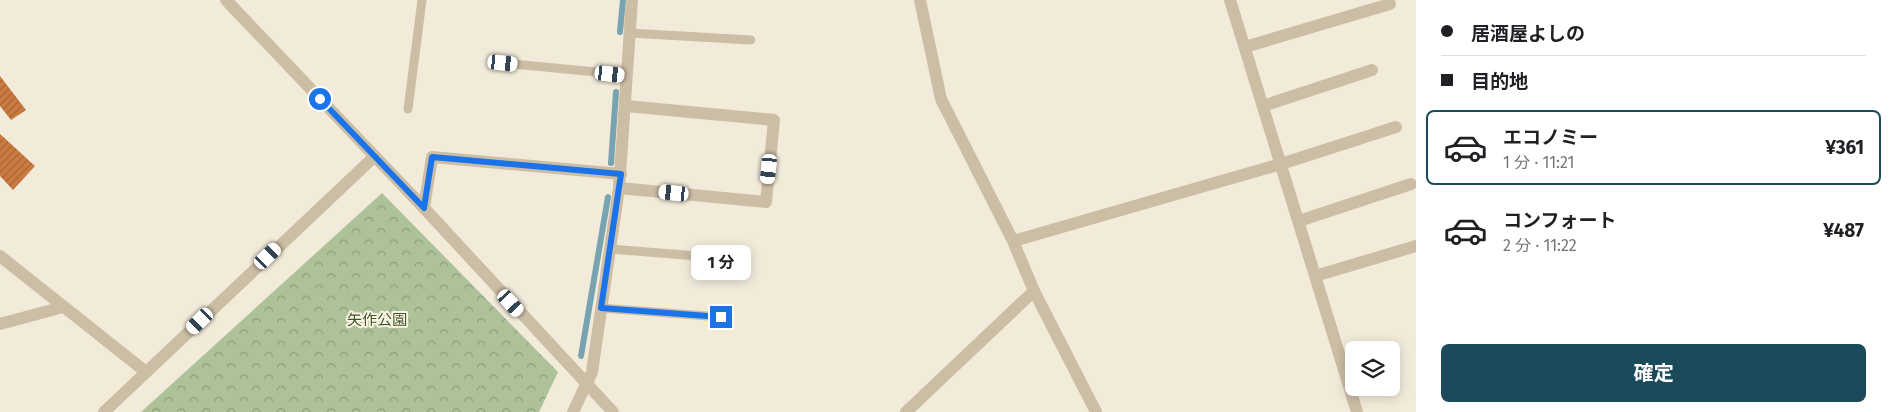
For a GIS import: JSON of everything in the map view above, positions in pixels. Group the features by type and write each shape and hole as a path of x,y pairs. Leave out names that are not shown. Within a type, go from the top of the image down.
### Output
{"street":[{"path":"226,0 424,208 613,412"},
{"path":"573,412 592,372 620,188 632,0"},
{"path":"920,0 941,99 1013,241 1034,290 1096,412"},
{"path":"1230,0 1357,412"},
{"path":"1245,47 1390,4"},
{"path":"1263,106 1372,70"},
{"path":"620,188 766,202 774,120 626,106"},
{"path":"1013,241 1281,164 1396,127"},
{"path":"104,412 374,156"},
{"path":"424,208 432,157 621,174"},
{"path":"1298,222 1411,184"},
{"path":"1315,276 1416,246"},
{"path":"0,256 146,372"},
{"path":"908,412 1034,290"},
{"path":"0,324 63,307"}],"lane":[{"path":"408,109 422,0"},
{"path":"630,33 751,40"},
{"path":"503,63 628,75"},
{"path":"610,249 734,259"},
{"path":"601,308 721,317"}],"green space":[{"name":"矢作公園","path":"382,193 558,372 539,412 141,412"}],"building":[{"path":"0,76 26,110 11,120 0,106"},
{"path":"0,134 35,166 13,190 0,176"}],"waterway":[{"path":"620,32 623,0"},
{"path":"611,163 616,92"},
{"path":"581,356 608,197"}],"route":[{"path":"320,99 424,208 432,157 621,174 601,308 721,317"}]}
